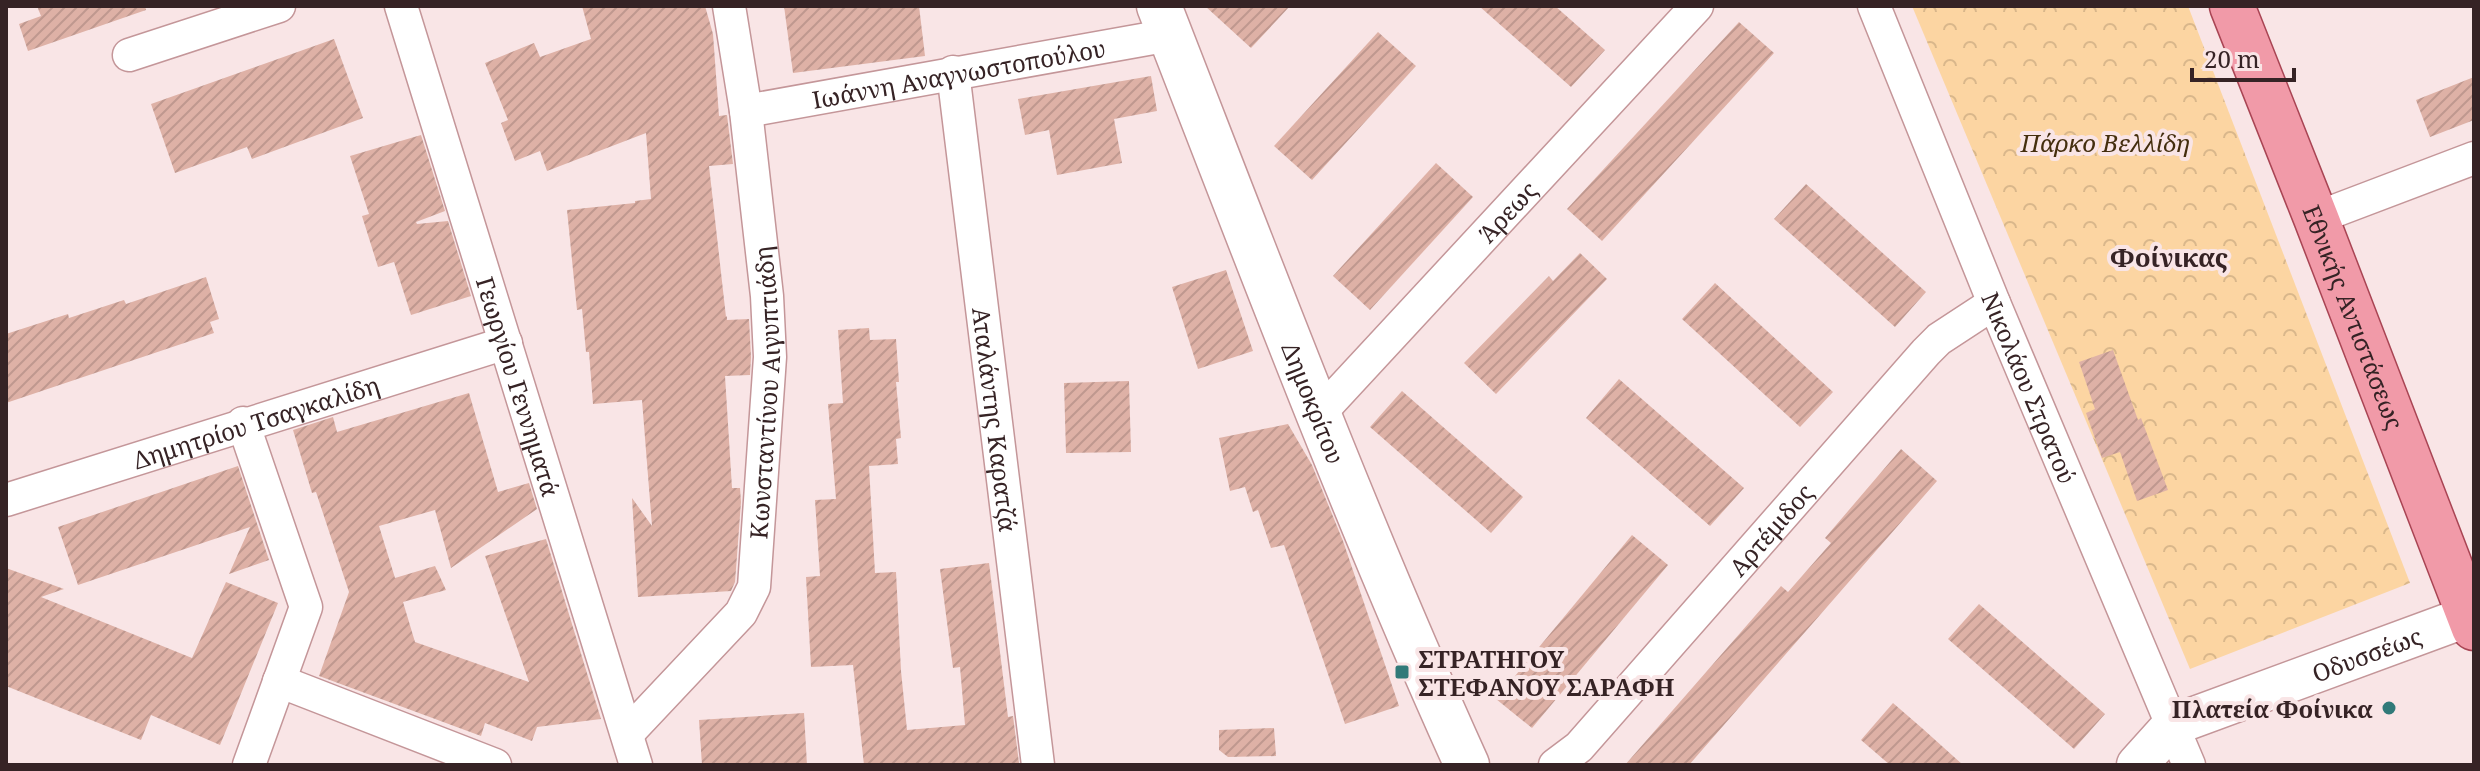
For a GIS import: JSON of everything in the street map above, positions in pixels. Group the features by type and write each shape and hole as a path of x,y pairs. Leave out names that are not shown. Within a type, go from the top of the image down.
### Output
{"main road":[{"name":"Εθνικής Αντιστάσεως","path":"2232,6 2472,619"},
{"name":"Δημοκρίτου","path":"1165,20 1318,415 1427,678 1467,765"}],"street":[{"path":"129,55 279,6"},
{"name":"Γεωργίου Γεννηματά","path":"401,6 636,765"},
{"name":"Κωνσταντίνου Αιγυπτιάδη","path":"627,734 741,613 754,587 770,357 767,296 746,111 729,6"},
{"name":"Άρεως","path":"1318,415 1697,6"},
{"name":"Νικολάου Στρατού","path":"1874,6 1994,303 2189,765"},
{"name":"Ιωάννη Αναγνωστοπούλου","path":"746,111 953,72 1165,20"},
{"name":"Αταλάντης Καρατζά","path":"953,72 1038,765"},
{"path":"2316,218 2474,158"},
{"name":"Αρτέμιδος","path":"1555,765 1579,747 1926,352 1939,339 1994,303"},
{"name":"Δημητρίου Τσαγκαλίδη","path":"6,500 243,423 506,343"},
{"path":"243,423 306,607 249,765"},
{"name":"Οδυσσέως","path":"2173,725 2472,619"},
{"path":"279,681 434,754 495,765"},
{"path":"2137,765 2173,725"}],"green space":[{"name":"Πάρκο Βελλίδη","path":"1912,6 2188,6 2410,583 2190,669"}],"building":[{"path":"37,6 145,6 146,10 28,51 19,24 41,16"},
{"path":"582,6 705,6 713,34 719,116 727,115 733,164 709,166 726,317 727,320 749,319 751,357 750,375 725,376 732,488 740,488 741,502 735,582 731,591 638,597 632,498 652,526 642,400 593,404 582,309 577,310 567,210 651,199 646,133 547,171 540,151 515,161 501,123 508,120 485,63 534,43 540,57 591,39"},
{"path":"784,6 919,6 925,56 793,73"},
{"path":"1205,6 1290,6 1251,48"},
{"path":"1479,6 1555,6 1605,50 1571,87"},
{"path":"1739,22 1774,53 1602,241 1567,209"},
{"path":"1378,32 1416,66 1312,180 1274,146"},
{"path":"334,39 363,118 252,159 247,147 175,173 151,104"},
{"path":"1151,76 1157,111 1114,119 1122,163 1057,175 1049,130 1025,135 1018,99"},
{"path":"2474,77 2474,120 2430,137 2416,100"},
{"path":"421,135 445,211 416,222 448,221 471,296 411,315 394,262 378,267 362,216 369,214 350,156"},
{"path":"1436,163 1473,197 1370,310 1333,276"},
{"path":"1806,184 1926,292 1895,327 1774,219"},
{"path":"1580,253 1607,279 1496,394 1464,363 1549,276 1553,281"},
{"path":"1226,270 1253,351 1198,369 1172,287"},
{"path":"206,277 219,319 210,322 214,333 6,403 6,334 124,300 126,304"},
{"path":"1715,283 1833,392 1800,427 1682,319"},
{"path":"869,328 870,340 896,339 901,438 896,439 898,464 869,466 875,573 896,572 907,730 965,725 960,667 953,668 940,569 989,563 1008,717 1013,716 1019,763 864,765 853,665 811,667 806,577 820,576 815,500 836,499 828,404 843,403 838,330"},
{"path":"2113,350 2168,490 2137,501 2120,452 2102,458 2086,413 2095,409 2079,362"},
{"path":"1619,379 1744,488 1710,526 1586,418"},
{"path":"1129,381 1131,452 1066,453 1064,383"},
{"path":"1402,391 1523,497 1491,533 1370,427"},
{"path":"469,393 498,492 529,483 537,509 451,568 435,510 379,526 395,578 435,566 446,590 403,602 415,642 529,682 485,556 546,539 601,719 537,727 532,741 485,723 481,736 319,676 349,592 316,492 312,493 293,430 333,417 337,432"},
{"path":"1288,424 1312,465 1343,541 1399,706 1345,724 1284,545 1271,548 1258,510 1253,512 1245,487 1230,491 1219,438"},
{"path":"1901,449 1937,481 1689,765 1625,765 1781,586 1788,592 1831,543 1825,538"},
{"path":"238,466 269,560 229,574 250,527 78,585 58,527"},
{"path":"1632,535 1668,565 1532,728 1496,699"},
{"path":"6,568 64,589 41,597 192,658 226,582 278,603 220,745 151,715 141,740 6,686"},
{"path":"1979,604 2105,714 2074,749 1948,639"},
{"path":"1893,703 1963,765 1890,765 1861,740"},
{"path":"804,713 807,765 702,765 699,720"},
{"path":"1274,728 1276,756 1228,757 1219,750 1219,730"}],"place":[{"name":"ΣΤΡΑΤΗΓΟΥ ΣΤΕΦΑΝΟΥ ΣΑΡΑΦΗ","path":"1402,672"},
{"name":"Πλατεία Φοίνικα","path":"2389,708"}],"district":[{"name":"Φοίνικας","path":"2169,257"}]}
